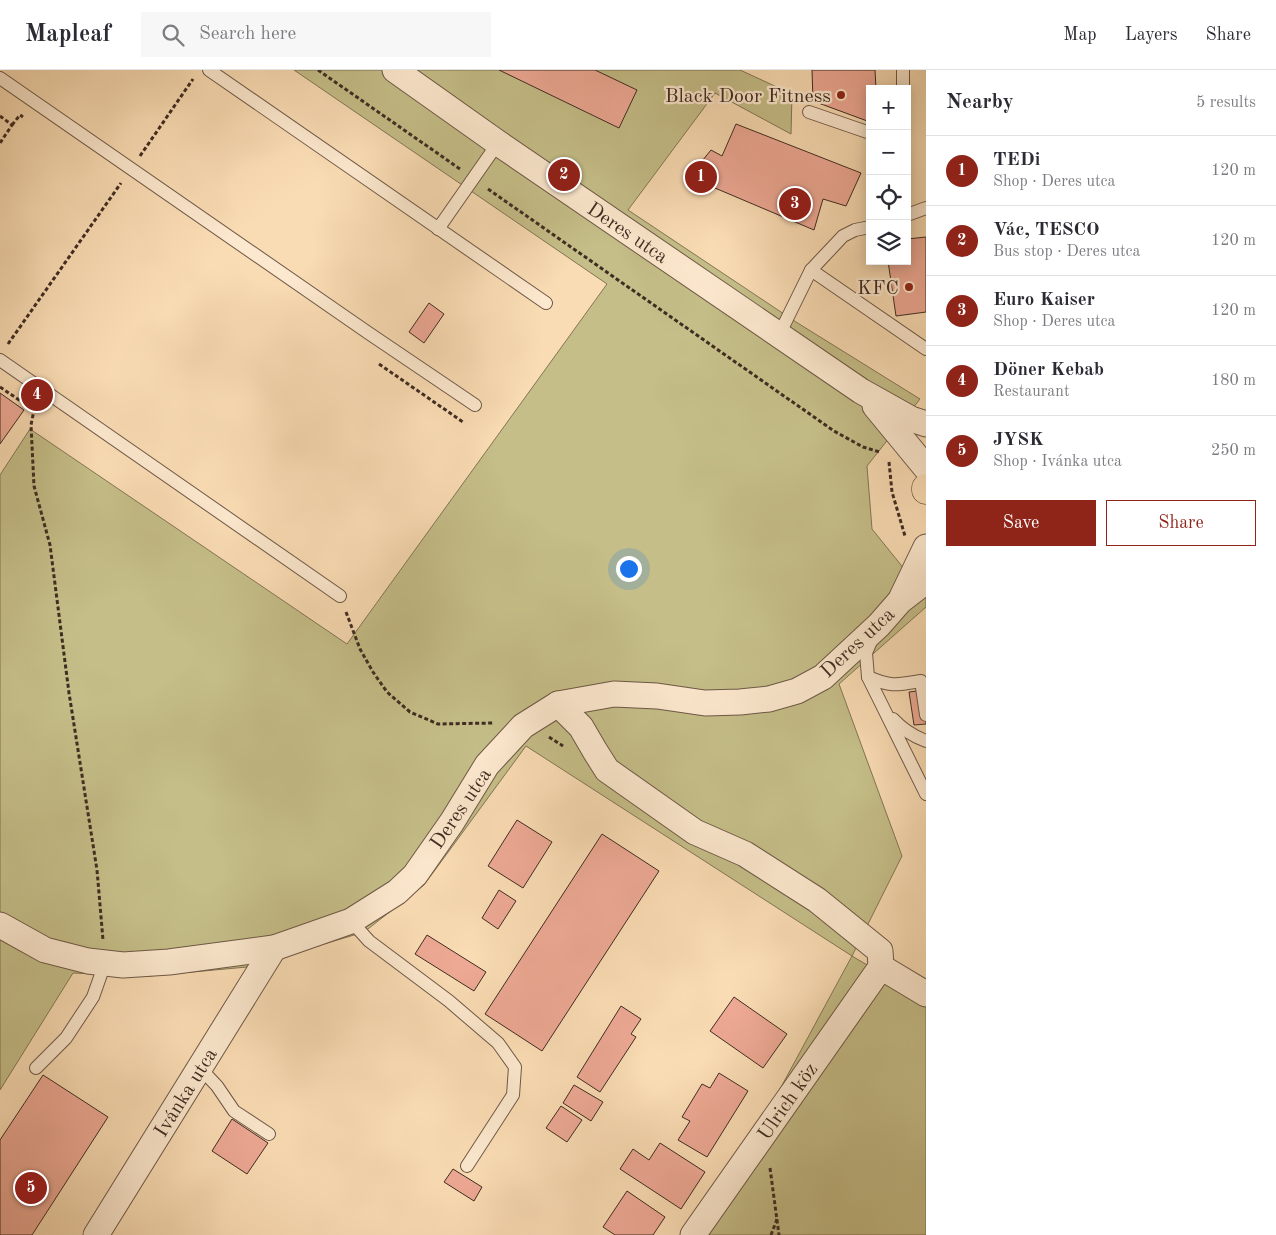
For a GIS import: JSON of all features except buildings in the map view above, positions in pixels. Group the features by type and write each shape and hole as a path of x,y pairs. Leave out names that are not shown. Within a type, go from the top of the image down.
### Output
{"street":[{"name":"Deres utca","path":"395,70 498,143 862,391"},
{"path":"862,391 911,419 926,424"},
{"path":"862,391 926,468"},
{"path":"900,601 926,547"},
{"path":"900,601 926,581"},
{"name":"Deres utca","path":"0,925 45,950 88,960 122,965 169,962 274,948 351,921 397,892 415,875 452,822 487,765 523,726 558,704 614,694 657,696 705,703 740,702 769,699 797,691 823,677 879,625 900,601"},
{"path":"558,704 582,727 607,770 695,832 746,854 817,900 880,951 881,967 926,994"},
{"name":"Ivánka utca","path":"96,1235 274,948"},
{"name":"Ulrich köz","path":"692,1235 881,967"}],"lane":[{"path":"209,70 546,303"},
{"path":"903,70 903,85"},
{"path":"0,78 359,327 475,405"},
{"path":"809,112 866,132"},
{"path":"438,229 498,143"},
{"path":"911,214 926,208"},
{"path":"779,334 811,270 843,236 855,230 866,228"},
{"path":"811,270 926,349"},
{"path":"3,354 340,596"},
{"path":"879,625 866,654 868,677 926,794"},
{"path":"868,677 882,683 896,685 921,681 926,715"},
{"path":"884,709 900,726 916,737 926,741"},
{"path":"351,921 369,941 449,1001 498,1043 516,1067 513,1095 467,1166"},
{"path":"36,1068 66,1038 93,997 104,963"},
{"path":"200,1068 217,1086 234,1111 268,1134"}],"path":[{"path":"318,70 834,431 863,447 888,454"},
{"path":"3,354 194,78"},
{"path":"0,116 12,124 0,143"},
{"path":"0,387 34,410 30,425 34,486 50,545 69,693 97,870 104,963"},
{"path":"340,596 350,626 374,672 387,692 410,712 438,724 496,723 523,726 544,733 564,746"},
{"path":"770,1164 779,1235"},
{"path":"771,1235 777,1218"}],"shaded area":[{"path":"294,70 740,70 792,94 791,134 715,93 628,210 796,322 920,399 867,466 872,529 926,596 926,607 839,684 902,856 852,956 526,746 424,885 364,932 247,967 149,976 73,973 0,1090 0,475 30,429 347,644 607,284"},
{"path":"852,956 926,1000 926,1235 701,1235"}],"place":[{"name":"Black Door Fitness","path":"841,95"},
{"name":"Vác, TESCO","path":"564,175"},
{"name":"TEDi","path":"701,177"},
{"name":"Euro Kaiser","path":"795,204"},
{"name":"KFC","path":"909,287"},
{"name":"Döner Kebab","path":"37,395"},
{"name":"JYSK","path":"31,1188"}]}
